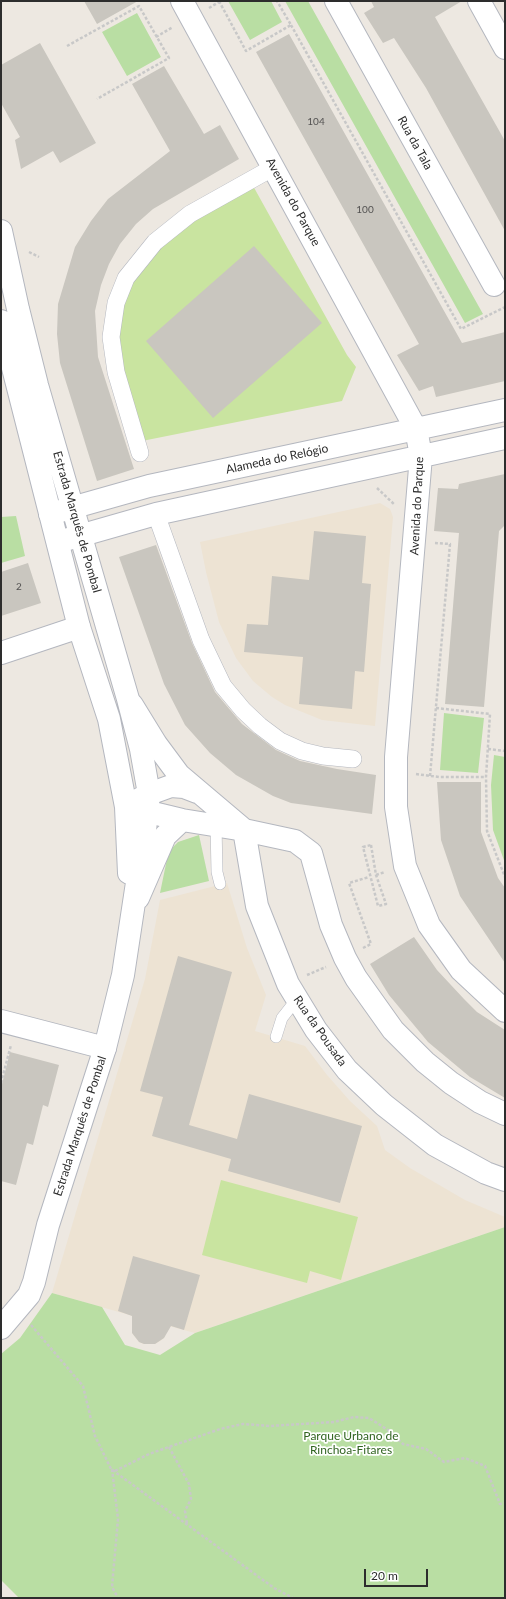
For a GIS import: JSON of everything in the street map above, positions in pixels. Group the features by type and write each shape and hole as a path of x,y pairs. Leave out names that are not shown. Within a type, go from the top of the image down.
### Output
{"street":[{"name":"Avenida do Parque","path":"182,1 416,429 421,456 395,771 396,807 406,866 429,925 461,970 505,1011"},
{"name":"Rua da Tala","path":"336,1 494,285"},
{"path":"479,1 505,48"},
{"path":"140,453 116,372 111,337 116,303 126,278 155,242 190,214 274,167"},
{"name":"Estrada Marquês de Pombal","path":"1,231 18,309 37,385 74,508 141,749 148,804 123,975 105,1048 48,1225 34,1282 29,1295 18,1310 1,1328"},
{"name":"Estrada Marquês de Pombal","path":"1,321 79,627 109,719 126,807 131,912"},
{"name":"Alameda do Relógio","path":"50,514 149,486 505,410"},
{"path":"58,542 156,514 505,438"},
{"path":"156,514 201,640 223,686 254,721 280,741 302,750 323,756 353,759"},
{"path":"1,652 79,627"},
{"path":"128,699 156,744 179,774 244,830"},
{"path":"126,807 148,804 171,786 184,787 200,793"},
{"path":"148,804 182,820 244,830 295,841 311,853 331,924 345,958 356,978 393,1030 425,1062 451,1083 480,1102 505,1114"},
{"name":"Estrada Marquês de Pombal","path":"131,912 165,836 182,820"},
{"name":"Rua da Pousada","path":"244,830 258,906 288,984 316,1030 347,1070 384,1105 435,1145 486,1173 505,1180"},
{"path":"1,1021 105,1048"}],"lane":[{"path":"216,825 217,872 220,884"},
{"path":"276,1037 282,1018 297,999"}],"path":[{"path":"219,1 246,51 291,25"},
{"path":"277,1 462,329 505,307"},
{"path":"67,46 139,6 168,58 97,99"},
{"path":"430,776 436,708 490,714 486,777 487,831 505,877"},
{"path":"488,749 505,751"},
{"path":"438,777 486,777"},
{"path":"371,845 376,875 386,904 378,906 369,877 363,847 371,845"},
{"path":"1,1083 12,1041"},
{"path":"18,1310 83,1386 95,1436 112,1469 118,1519 112,1587 118,1598"},
{"path":"115,1471 148,1454 168,1446 243,1424 270,1426 334,1422 354,1417 369,1418 388,1430 403,1444 426,1449 444,1462 465,1458 485,1466 500,1504 505,1503"},
{"path":"168,1446 189,1484 191,1499 185,1511 187,1525"},
{"path":"112,1469 274,1588 293,1598"}],"shaded area":[{"path":"380,503 390,509 393,517 375,726 322,720 285,705 272,697 253,681 236,658 219,622 200,542"},
{"path":"227,883 247,948 266,995 255,1031 305,1046 327,1075 350,1101 377,1126 385,1150 410,1168 465,1200 505,1217 505,1227 195,1333 169,1326 164,1338 160,1341 155,1344 144,1344 139,1342 132,1333 133,1316 52,1293 145,979 160,900"}],"green space":[{"path":"228,1 271,1 282,22 250,40"},
{"path":"285,1 308,1 483,314 465,323"},
{"path":"137,13 161,57 127,76 102,32"},
{"path":"252,184 347,355 356,367 342,401 142,441 117,355 122,303 137,274 155,253 197,216"},
{"path":"16,516 25,556 1,563 1,517"},
{"path":"444,713 484,718 478,773 440,770"},
{"path":"494,755 505,757 505,863 493,830 491,785"},
{"path":"199,835 209,881 160,893 167,859 171,849 178,842"},
{"path":"221,1180 358,1217 341,1280 310,1271 307,1283 202,1255"},
{"name":"Parque Urbano de Rinchoa-Fitares","path":"505,1227 505,1598 19,1598 1,1580 1,1354 20,1338 52,1293 102,1307 125,1345 160,1355 195,1333"}],"building":[{"path":"84,1 138,1 97,24"},
{"path":"371,1 462,1 435,17 505,141 505,231 426,88 394,38 383,43 364,13 374,7"},
{"path":"289,34 462,343 505,332 505,381 436,397 433,386 419,391 397,355 419,344 256,52"},
{"path":"40,43 96,143 60,163 53,151 21,169 15,140 20,137 1,103 1,65"},
{"path":"164,66 204,134 220,125 239,159 153,209 136,224 120,244 109,264 101,285 95,311 98,357 134,469 97,481 60,363 57,334 58,304 75,247 91,221 108,199 170,151 132,84"},
{"path":"254,246 322,323 213,418 146,341"},
{"path":"505,474 505,525 499,531 484,707 445,704 459,533 434,531 438,488 458,489 459,484"},
{"path":"314,531 366,536 362,583 371,584 364,672 355,671 352,709 299,704 303,657 244,652 247,624 268,625 272,576 309,580"},
{"path":"156,545 192,643 215,692 242,724 276,750 300,761 376,775 372,814 291,803 273,796 236,775 210,753 185,725 164,684 119,557"},
{"path":"28,563 41,603 1,616 1,572"},
{"path":"437,782 481,782 481,832 498,878 505,888 505,963 460,896 441,840"},
{"path":"414,937 437,970 464,999 477,1012 505,1030 505,1098 470,1077 428,1042 389,995 370,964"},
{"path":"178,956 232,972 189,1125 237,1139 249,1094 362,1126 340,1203 228,1171 231,1159 152,1136 163,1097 140,1091"},
{"path":"10,1052 59,1065 48,1107 43,1105 33,1145 27,1143 16,1185 1,1181 1,1088"},
{"path":"133,1256 200,1275 184,1330 171,1326 164,1338 155,1344 144,1344 139,1342 132,1333 132,1316 118,1311"}]}
